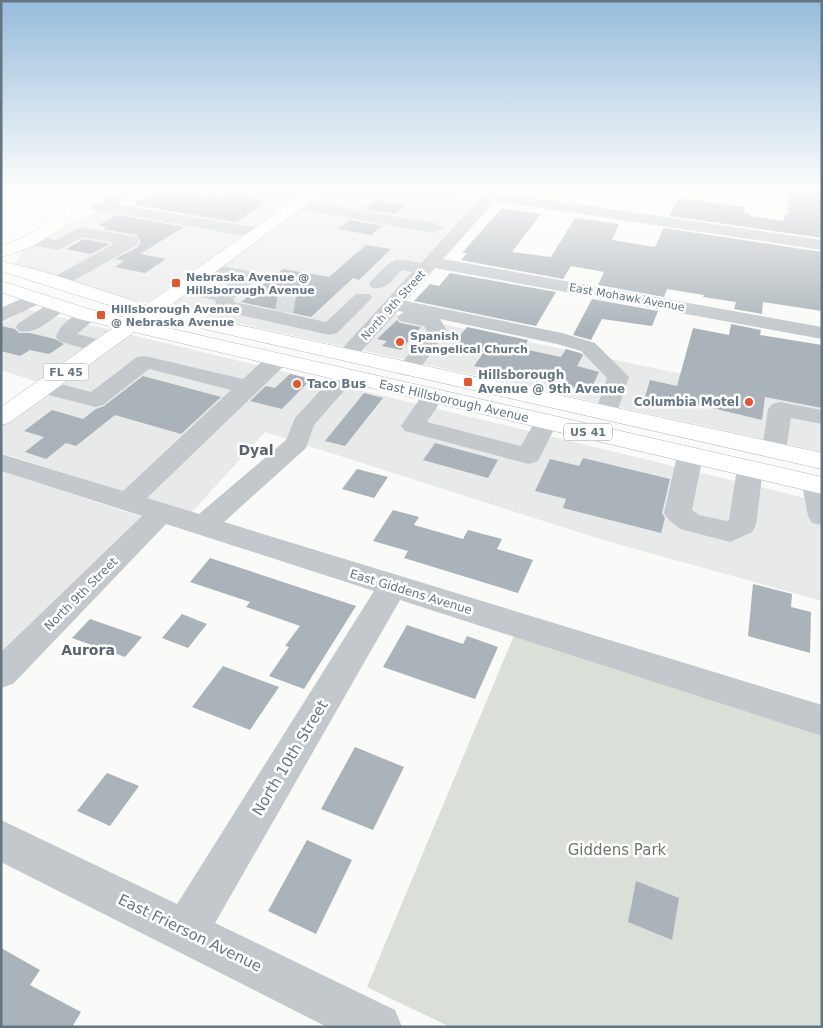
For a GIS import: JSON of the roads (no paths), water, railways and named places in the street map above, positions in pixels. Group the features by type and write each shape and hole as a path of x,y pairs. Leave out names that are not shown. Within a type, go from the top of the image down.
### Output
{"main road":[{"path":"4,262 36,236"},
{"path":"131,326 255,236"},
{"name":"East Hillsborough Avenue","path":"4,262 88,294 150,312 296,344 346,366 433,396 750,469 820,477"},
{"name":"East Hillsborough Avenue","path":"1,286 88,316 277,360 408,369 774,450 820,477"},
{"name":"FL 45","path":"1,418 131,326"},
{"path":"545,423 555,417 566,415 674,438 706,435"}],"street":[{"path":"31,240 40,236"},
{"name":"North 9th Street","path":"203,526 296,443 303,423 385,314 456,236"},
{"path":"766,236 822,245"},
{"path":"53,251 82,239 109,243 120,247 58,282"},
{"path":"31,240 88,265"},
{"name":"East Mohawk Avenue","path":"378,284 398,264 430,266 822,333"},
{"path":"203,324 227,297 250,276 209,269"},
{"path":"183,288 278,308 346,314 385,314 562,339 588,347 618,377 607,413"},
{"path":"1,316 36,298"},
{"path":"278,308 314,326 330,329 363,298"},
{"path":"26,327 58,306"},
{"path":"385,314 432,322 437,331 408,369"},
{"path":"88,316 68,331 66,337 102,346"},
{"path":"296,344 314,326"},
{"path":"127,502 277,360"},
{"path":"45,387 95,400 146,362 247,387"},
{"path":"433,396 413,426 529,456 545,423"},
{"path":"774,450 780,409 822,417"},
{"path":"690,456 678,513 690,522 730,532 742,525 750,469"},
{"name":"East Giddens Avenue","path":"1,462 822,721"},
{"path":"820,477 822,516"},
{"name":"North 9th Street","path":"1,674 162,513"},
{"name":"North 10th Street","path":"186,931 393,586"},
{"name":"East Frierson Avenue","path":"1,840 378,1027"}],"tunnel":[{"path":"277,300 295,303"}],"place":[{"name":"Nebraska Avenue @ Hillsborough Avenue","path":"176,283"},
{"name":"Hillsborough Avenue @ Nebraska Avenue","path":"101,315"},
{"name":"Spanish Evangelical Church","path":"400,342"},
{"name":"Hillsborough Avenue @ 9th Avenue","path":"468,382"},
{"name":"Taco Bus","path":"297,384"},
{"name":"Columbia Motel","path":"749,402"}],"district":[{"name":"Dyal","path":"256,450"},
{"name":"Aurora","path":"88,650"}],"park label":[{"name":"Giddens Park","path":"617,850"}]}
